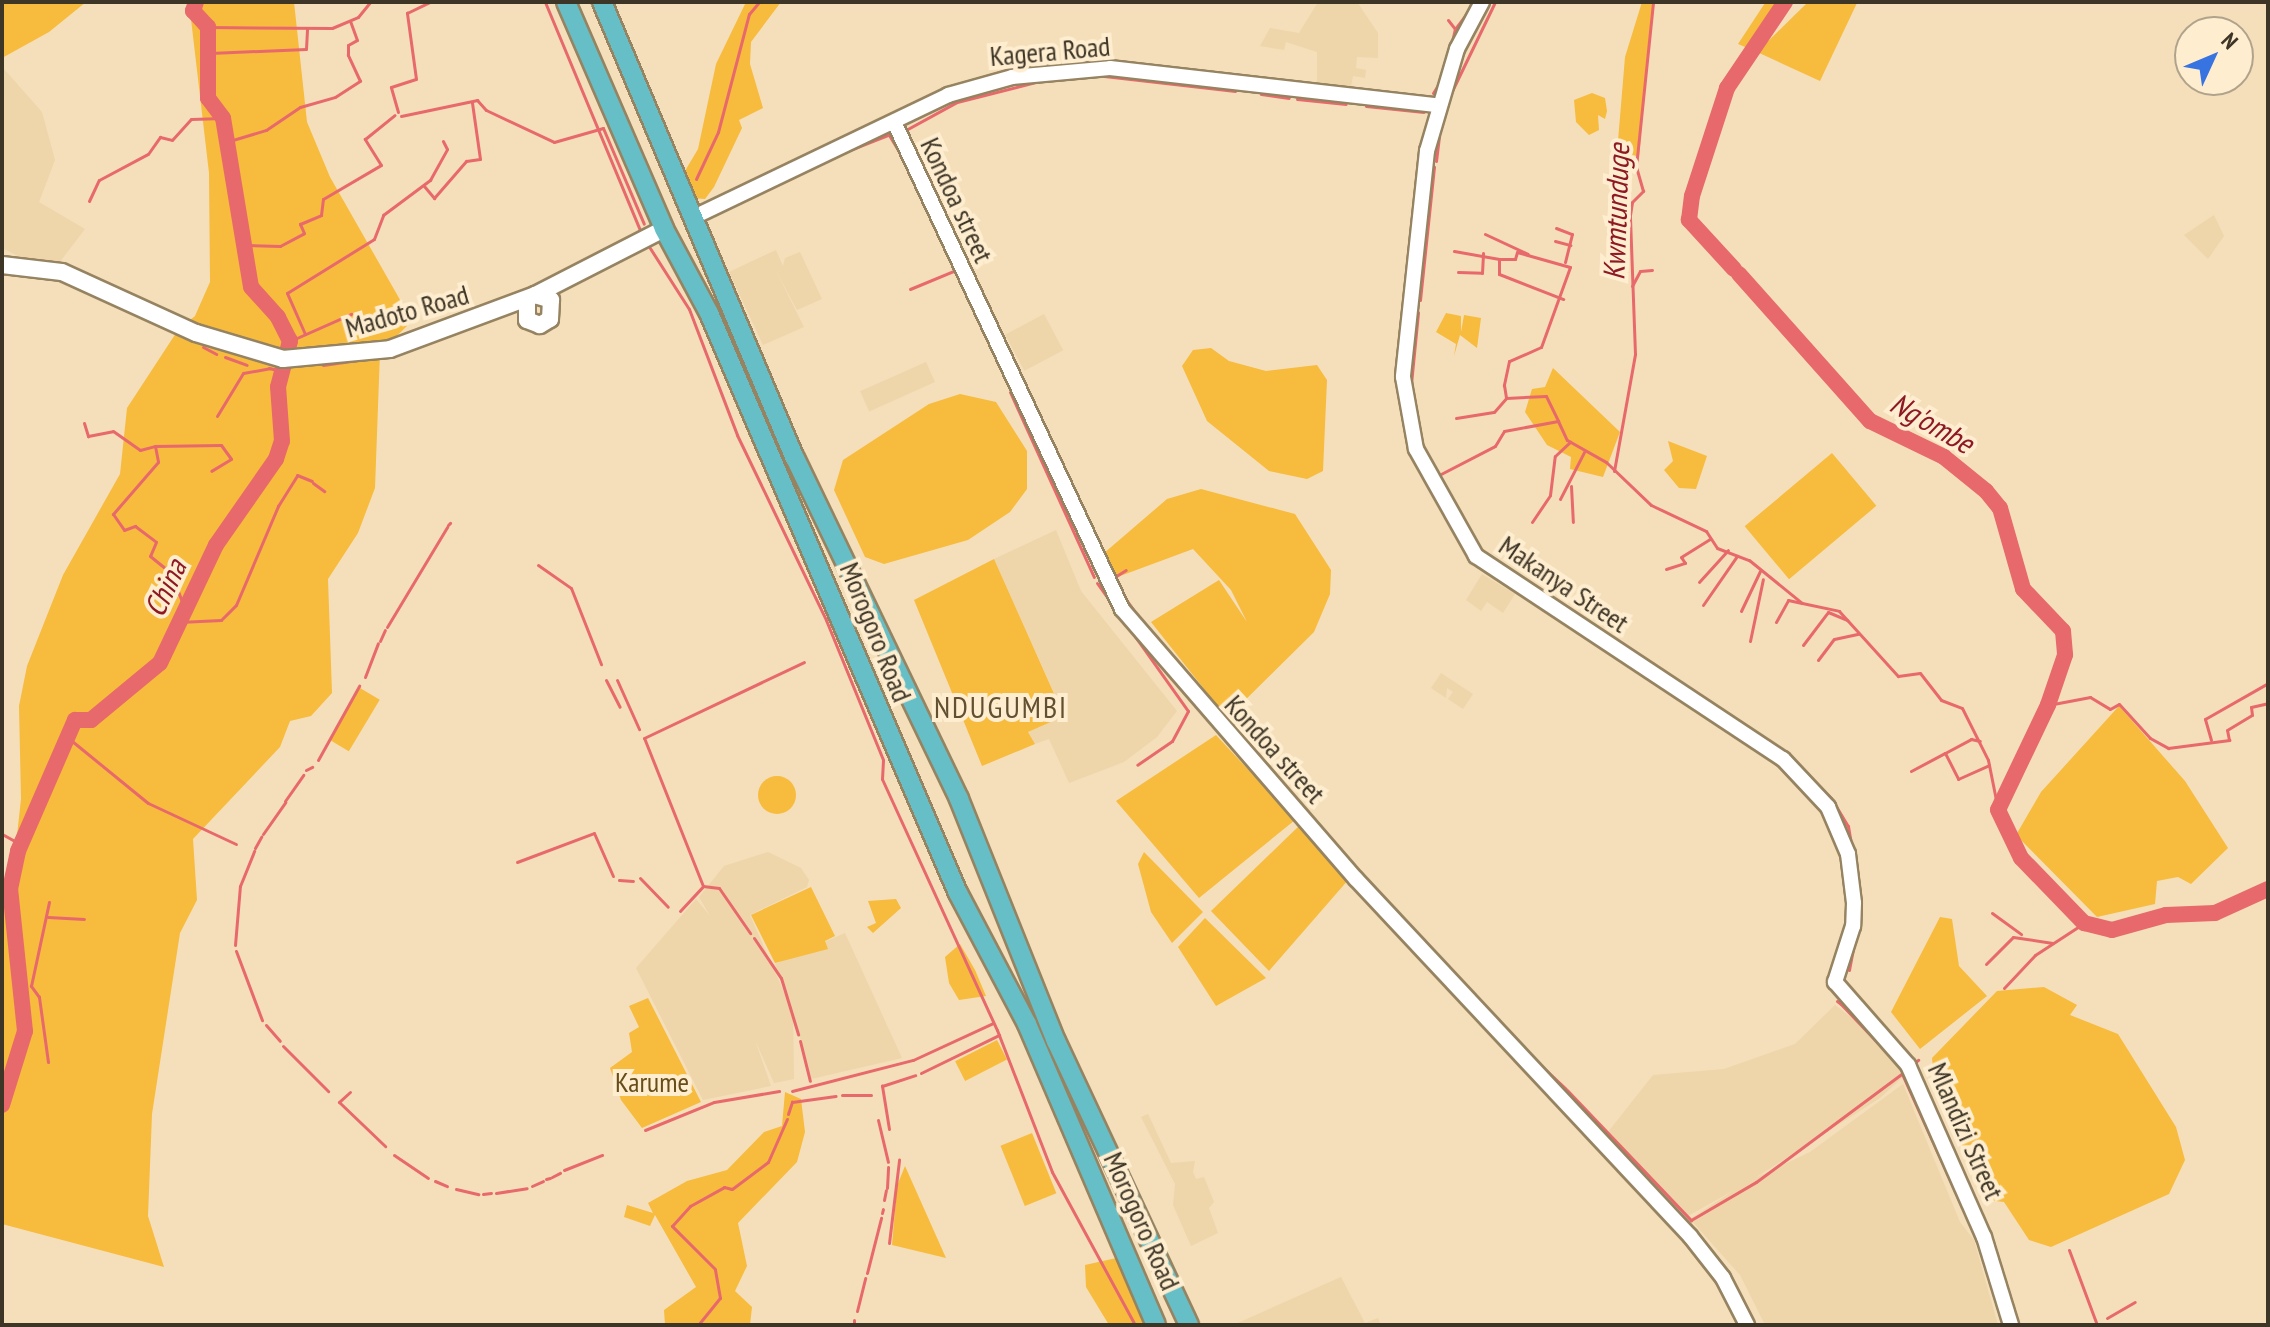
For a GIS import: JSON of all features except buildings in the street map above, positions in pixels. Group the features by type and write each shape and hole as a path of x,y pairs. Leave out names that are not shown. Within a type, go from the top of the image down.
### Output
{"highway":[{"name":"Morogoro Road","path":"566,2 664,229 704,302 915,797 1027,1024 1156,1325"},
{"name":"Morogoro Road","path":"602,2 696,216 795,458 959,799 1056,1041 1189,1325"}],"main road":[{"name":"Madoto Road","path":"2,265 54,269 243,351 283,359 309,360 390,349 491,313 531,297 664,229"},
{"path":"553,307 547,297 531,297 527,320 546,322 567,279"},
{"name":"Madoto Road","path":"491,313 527,320"}],"street":[{"name":"Makanya Street","path":"1482,2 1436,105 1403,377 1407,420 1429,476 1476,556 1806,778 1835,821 1851,866 1853,926 1835,982"},
{"name":"Kagera Road","path":"696,216 979,83 1098,67 1436,105"},
{"name":"Kondoa street","path":"894,122 1122,609 1356,879 1690,1236 1723,1278 1747,1325"},
{"name":"Mlandizi Street","path":"1835,982 1908,1065 1984,1237 2011,1325"}],"shaded area":[{"path":"1318,2 1357,2 1378,33 1378,58 1357,57 1356,68 1366,70 1365,78 1353,76 1350,91 1317,82 1317,52 1286,42 1284,50 1260,46 1270,28 1299,33"},
{"path":"4,69 42,112 55,160 39,202 85,229 59,263 26,260 2,248"},
{"path":"2214,215 2224,236 2208,259 2184,235"},
{"path":"776,250 783,266 785,258 800,252 822,299 797,310 775,269 804,327 763,345 729,272"},
{"path":"1044,314 1063,350 1024,371 1005,335"},
{"path":"926,362 935,382 869,411 860,391"},
{"path":"1056,530 1081,591 1177,711 1157,737 1124,762 1069,783 1049,739 1035,744 1028,732 1064,715 994,559"},
{"path":"1482,574 1515,594 1503,613 1487,602 1481,611 1466,600"},
{"path":"1441,673 1473,694 1463,709 1448,699 1453,692 1447,688 1446,698 1431,688"},
{"path":"768,852 801,868 809,880 807,887 750,915 791,1008 775,964 845,933 902,1058 811,1079 793,1012 794,1079 774,1083 755,1040 771,1086 703,1100 636,968 696,899 710,916 699,897 724,866"},
{"path":"1835,1005 1915,1066 1880,1098 1755,1178 1810,1152 1903,1084 1960,1222 1974,1240 1998,1325 1765,1325 1740,1275 1690,1219 1736,1189 1688,1216 1608,1132 1653,1075 1724,1069 1795,1044"},
{"path":"1148,1114 1171,1163 1195,1161 1193,1172 1196,1179 1204,1177 1214,1202 1209,1208 1218,1233 1191,1246 1173,1205 1175,1184 1141,1117"},
{"path":"1341,1277 1365,1323 1378,1318 1381,1325 1233,1325"}],"green space":[{"path":"2,2 86,2 49,32 2,58"},
{"path":"189,2 294,2 307,122 330,177 403,305 407,326 380,352 375,488 358,533 328,579 332,693 311,716 290,721 280,747 193,839 197,900 180,933 152,1114 148,1216 164,1267 2,1224 2,884 13,872 21,799 19,706 27,666 63,575 120,474 127,408 178,330 195,316 210,282 209,173"},
{"path":"746,2 781,2 751,42 750,64 763,108 739,120 742,128 714,187 705,199 691,198 682,176 698,149 716,64"},
{"path":"1642,2 1653,2 1639,157 1622,151 1618,141 1625,57"},
{"path":"1788,2 1752,50 1738,44 1765,3"},
{"path":"1808,2 1857,3 1820,81 1757,52"},
{"path":"1592,93 1605,98 1607,111 1605,119 1598,115 1599,130 1589,135 1576,122 1574,100"},
{"path":"1446,313 1461,316 1461,332 1464,315 1481,318 1477,348 1460,335 1454,356 1456,344 1436,332"},
{"path":"1211,348 1229,361 1266,371 1317,365 1327,380 1323,471 1307,479 1269,471 1207,421 1182,366 1193,350"},
{"path":"1553,368 1620,432 1603,477 1570,469 1571,457 1547,445 1525,412 1532,389 1545,387"},
{"path":"960,394 996,402 1027,451 1027,489 1010,512 968,540 884,564 865,557 834,490 843,460 929,404"},
{"path":"1668,441 1707,456 1696,489 1679,488 1664,470 1673,461"},
{"path":"1832,453 1876,506 1789,579 1745,526"},
{"path":"1201,489 1295,514 1331,570 1330,594 1314,632 1227,718 1151,622 1219,580 1247,622 1231,590 1193,549 1112,579 1103,554 1167,499"},
{"path":"994,559 1064,716 1028,732 1035,744 982,766 914,600"},
{"path":"360,688 380,700 349,751 329,739"},
{"path":"2119,706 2185,781 2228,848 2191,884 2178,877 2157,881 2155,904 2097,917 2016,835 2041,792"},
{"path":"1216,735 1295,820 1199,898 1116,801"},
{"path":"777,776 790,782 796,795 790,808 777,814 764,808 758,795 764,782"},
{"path":"1300,825 1349,879 1269,971 1211,911"},
{"path":"1144,852 1203,912 1172,943 1151,912 1138,864"},
{"path":"811,887 835,936 825,941 828,949 775,963 751,915"},
{"path":"896,899 901,908 873,933 867,927 876,923 868,901"},
{"path":"1940,917 1952,919 1959,966 1987,996 1920,1049 1891,1012"},
{"path":"1205,918 1266,978 1216,1006 1178,947"},
{"path":"960,944 986,996 959,1000 949,983 945,957"},
{"path":"2044,987 2077,1005 2070,1015 2118,1034 2176,1127 2185,1160 2169,1194 2051,1247 2029,1240 2004,1202 1987,1200 1935,1087 1932,1058 1997,991"},
{"name":"Karume","path":"648,998 701,1102 642,1128 621,1100 610,1068 632,1052 629,1033 639,1027 629,1006"},
{"path":"997,1040 1007,1060 965,1081 955,1061"},
{"path":"785,1092 801,1099 805,1132 797,1162 738,1223 747,1266 735,1291 752,1307 750,1325 665,1325 664,1310 696,1287 655,1215 650,1226 624,1217 627,1205 653,1213 648,1203 687,1181 727,1170 764,1132 782,1126"},
{"path":"1032,1133 1056,1193 1025,1206 1000,1146"},
{"path":"905,1166 946,1258 892,1245 897,1186"},
{"path":"1121,1257 1148,1325 1109,1325 1086,1287 1085,1265"}],"waterway":[{"name":"China","path":"2,1105 25,1031 10,889 18,851 75,720 91,720 160,663 216,545 276,459 282,441 278,387 290,341 278,317 251,287 223,118 208,98 208,27 193,11 196,2"},
{"path":"208,27 332,28 358,17 370,2"},
{"path":"398,112 391,87 416,79 407,13 430,2"},
{"path":"545,2 642,235"},
{"path":"696,179 718,132 749,14 759,2"},
{"path":"1450,95 1495,2"},
{"name":"Kwmtunduge","path":"1614,471 1635,354 1630,215 1632,202 1643,191 1636,167 1653,2"},
{"name":"Ng'ombe","path":"1734,269 1689,220 1692,196 1727,88 1785,2"},
{"path":"1450,50 1455,29 1471,8"},
{"path":"1448,20 1455,29"},
{"path":"226,142 266,130 300,107 335,97 360,81 348,55 348,45 357,40 350,21"},
{"path":"210,53 306,49 307,28"},
{"path":"1037,67 1088,63"},
{"path":"1104,76 1235,91"},
{"path":"1433,93 1441,80"},
{"path":"904,131 957,102 1040,81"},
{"path":"1261,94 1289,98"},
{"path":"1297,99 1346,104"},
{"path":"401,116 477,100 486,110 554,142 603,128 644,224"},
{"path":"424,186 434,198 466,161 480,159 472,103"},
{"path":"1366,106 1424,112"},
{"path":"248,245 280,246 304,233 300,224 321,215 323,199 381,165 365,139 395,115"},
{"path":"89,201 99,180 148,154 160,137 172,140 191,119 223,118"},
{"path":"847,135 873,123"},
{"path":"842,153 888,135"},
{"path":"889,135 906,163"},
{"path":"1436,161 1439,136"},
{"path":"832,142 839,139"},
{"path":"305,334 287,293 374,239 383,215 430,180 447,149 443,141"},
{"path":"809,153 816,149"},
{"path":"791,162 802,156"},
{"path":"1420,300 1434,167"},
{"path":"1556,228 1572,234 1565,262"},
{"path":"1485,234 1528,254"},
{"path":"1555,241 1570,245"},
{"path":"648,245 689,309 737,435 826,620 883,760 882,779 997,1030 1052,1172 1135,1325"},
{"path":"1454,251 1499,259 1499,274 1563,299"},
{"path":"1499,259 1515,259 1517,252 1570,267 1541,347 1509,361 1504,385 1506,398 1546,396 1558,421"},
{"path":"1458,272 1482,273 1483,253"},
{"path":"910,289 958,269"},
{"path":"1632,286 1640,271 1652,270"},
{"path":"1739,274 1870,421 1944,457 1986,491 2000,508 2023,589 2063,631 2065,655 2048,705 1998,810 2021,858 2084,923 2112,930 2166,915 2215,913 2268,889"},
{"path":"126,293 159,308"},
{"path":"1411,384 1418,312"},
{"path":"290,341 351,314"},
{"path":"203,347 216,354"},
{"name":"China","path":"271,347 299,350"},
{"path":"225,357 247,365"},
{"path":"323,365 365,359"},
{"path":"269,368 282,371"},
{"path":"217,416 243,373 270,368"},
{"path":"1010,392 1094,577"},
{"path":"1456,418 1494,412 1506,398"},
{"path":"1437,476 1495,446 1504,431 1558,421 1567,440 1606,462 1651,505 1706,531 1717,548 1749,560 1802,603 1839,611 1898,676 1920,673 1941,700 1962,708 1988,760 1998,810"},
{"path":"84,423 88,436 113,431 140,450 155,446 158,462 113,514 124,530 135,526 156,542 150,556 171,573 185,609"},
{"path":"1532,522 1550,495 1555,456 1570,442"},
{"path":"155,446 221,445 231,459 211,471"},
{"path":"1560,499 1584,452"},
{"path":"179,622 221,620 236,605 278,506 297,475 312,481"},
{"path":"313,483 324,491"},
{"path":"1571,486 1573,522"},
{"path":"387,627 447,527"},
{"path":"1666,569 1685,563 1681,557 1710,539"},
{"path":"1699,582 1728,550"},
{"path":"1703,605 1737,556"},
{"path":"538,565 571,588 601,664"},
{"path":"1113,578 1126,570"},
{"path":"1741,611 1760,571"},
{"path":"1750,641 1763,579"},
{"path":"1097,583 1188,711 1172,741 1137,765"},
{"path":"1125,598 1139,618"},
{"path":"1776,622 1788,600 1802,603"},
{"path":"1803,645 1828,612 1847,620"},
{"path":"380,641 385,630"},
{"path":"1818,660 1834,639 1858,634"},
{"path":"365,677 378,643"},
{"path":"703,886 644,738 804,662"},
{"path":"606,680 620,707"},
{"path":"617,680 639,729"},
{"path":"2211,740 2205,719 2268,683"},
{"path":"318,760 359,686"},
{"path":"2048,705 2090,697 2110,709 2119,704 2150,738 2168,748 2229,740 2227,730 2252,715 2251,707 2268,703"},
{"path":"67,737 148,803 236,844"},
{"path":"1945,753 1971,739 1980,741"},
{"path":"1911,771 1945,753 1958,779 1989,765"},
{"path":"1798,766 1831,798 1848,826 1858,885"},
{"path":"306,770 312,767"},
{"path":"285,801 303,775"},
{"path":"263,834 285,802"},
{"path":"517,862 594,833 613,876"},
{"path":"2,834 22,845"},
{"path":"255,848 261,837"},
{"path":"235,945 240,886 254,851"},
{"path":"640,878 668,907"},
{"path":"619,880 633,881"},
{"path":"680,911 703,886 719,888 750,933"},
{"path":"48,1062 39,997 31,986 49,902"},
{"path":"1849,970 1860,912"},
{"path":"1992,913 2021,934"},
{"path":"48,917 84,919"},
{"path":"2004,988 2035,955 2084,923"},
{"path":"1986,964 2013,937 2053,943"},
{"path":"754,938 781,978 798,1034"},
{"path":"236,951 262,1020"},
{"path":"1837,1001 1853,1013"},
{"path":"1839,1002 1895,1061"},
{"path":"792,1091 913,1060 993,1023"},
{"path":"266,1025 280,1041"},
{"path":"921,1073 999,1035"},
{"path":"800,1041 810,1081"},
{"path":"283,1046 328,1091"},
{"path":"1533,1058 1566,1089"},
{"path":"1911,1065 1918,1060"},
{"path":"1567,1090 1691,1220 1756,1182 1904,1072"},
{"path":"1902,1074 1981,1249"},
{"path":"889,1129 882,1086 915,1075"},
{"path":"645,1130 714,1102 779,1091"},
{"path":"350,1092 339,1102 385,1146"},
{"path":"842,1095 871,1095"},
{"path":"788,1114 792,1102 836,1096"},
{"path":"698,1325 720,1298 715,1269 672,1226 690,1206 724,1187 732,1189 768,1162 787,1119"},
{"path":"878,1120 888,1162"},
{"path":"394,1155 428,1178"},
{"path":"564,1170 602,1155"},
{"path":"889,1243 899,1160"},
{"path":"887,1188 888,1167"},
{"path":"552,1177 560,1173"},
{"path":"546,1179 550,1178"},
{"path":"435,1181 447,1186"},
{"path":"532,1186 543,1181"},
{"path":"496,1193 527,1188"},
{"path":"456,1189 478,1194"},
{"path":"884,1200 886,1190"},
{"path":"483,1194 491,1193"},
{"path":"882,1213 883,1209"},
{"path":"867,1273 881,1218"},
{"path":"2069,1250 2097,1325"},
{"path":"857,1311 865,1278"},
{"path":"2107,1318 2135,1302"},
{"path":"854,1320 854,1325"}],"district":[{"name":"NDUGUMBI","path":"1001,707"}]}
